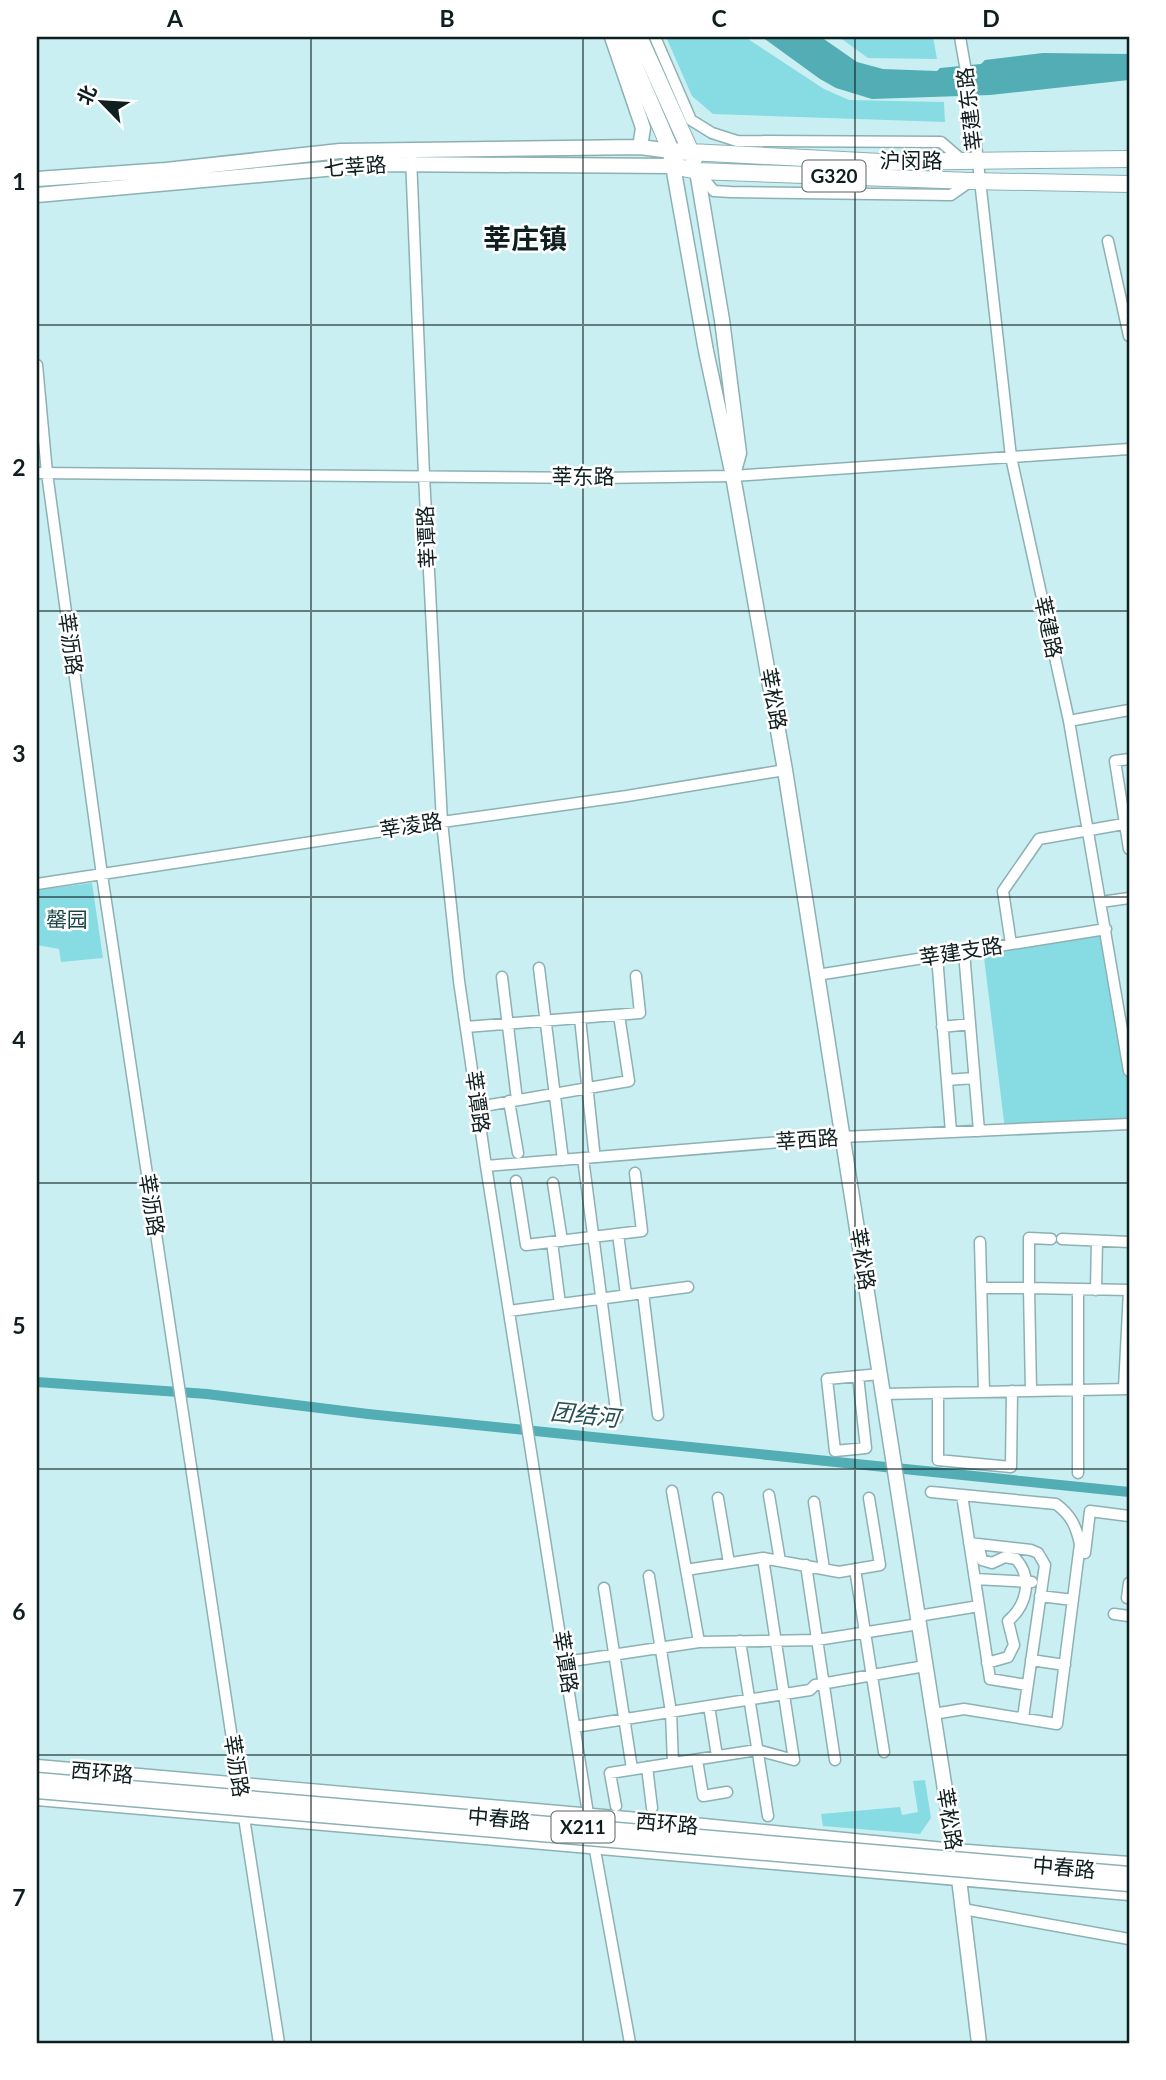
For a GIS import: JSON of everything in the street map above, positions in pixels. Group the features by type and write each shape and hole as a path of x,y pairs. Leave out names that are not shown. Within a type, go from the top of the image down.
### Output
{"highway":[{"path":"622,37 672,158"},
{"path":"639,37 692,152 697,171"},
{"name":"沪闵路","path":"672,158 692,152 881,162 1129,159"},
{"name":"沪闵路","path":"672,158 697,171 1129,184"}],"main road":[{"path":"612,37 643,128 640,147"},
{"name":"七莘路","path":"37,195 380,164 411,157 640,147 672,158"},
{"name":"七莘路","path":"37,179 166,170 341,151 411,157 672,158"},
{"name":"莘松路","path":"672,158 706,351 733,476 785,770 963,1909 978,2043"},
{"name":"莘松路","path":"697,171 722,320 739,453 733,476"},
{"name":"西环路","path":"37,1767 954,1851 1129,1864"},
{"name":"中春路","path":"37,1780 1129,1874"},
{"name":"中春路","path":"37,1791 1129,1884"},
{"name":"西环路","path":"37,1798 1129,1893"}],"street":[{"path":"655,37 691,120 712,134 737,141 941,142 970,160"},
{"name":"莘建东路","path":"960,37 971,100 970,160 975,181"},
{"name":"莘谭路","path":"411,157 442,822 466,1027 486,1166 589,1817 630,2043"},
{"name":"莘建路","path":"975,181 1011,457 1069,721 1125,1021 1129,1071"},
{"path":"1108,241 1129,336"},
{"name":"莘沥路","path":"37,365 42,473 279,2043"},
{"name":"莘东路","path":"42,473 733,476 1129,449"},
{"path":"1069,721 1129,710"},
{"path":"1129,758 1115,761 1129,849"},
{"name":"莘凌路","path":"37,884 785,770"},
{"path":"1011,944 1003,891 1039,839 1127,824"},
{"path":"1101,902 1129,898"},
{"name":"莘建支路","path":"817,975 1106,929"},
{"path":"964,952 979,1131"},
{"path":"937,956 951,1132"},
{"path":"539,968 562,1160"},
{"path":"466,1027 640,1013 636,976"},
{"path":"502,977 517,1153"},
{"path":"478,1107 629,1081 619,1015"},
{"path":"580,1018 594,1150"},
{"path":"942,1027 970,1024"},
{"path":"947,1080 975,1078"},
{"name":"莘西路","path":"486,1166 842,1137 1129,1124"},
{"path":"583,1158 617,1418"},
{"path":"516,1181 526,1245 642,1231 635,1173"},
{"path":"553,1184 560,1304"},
{"path":"618,1234 626,1295"},
{"path":"1031,1391 1029,1238 1129,1242"},
{"path":"1096,1290 1097,1241"},
{"path":"980,1242 984,1392"},
{"path":"509,1311 688,1287"},
{"path":"883,1394 1127,1389 1129,1291 981,1288"},
{"path":"1078,1289 1078,1473"},
{"path":"643,1293 659,1415"},
{"path":"858,1376 866,1448 835,1451 827,1379 858,1376 880,1374"},
{"path":"938,1393 938,1461 1011,1467 1012,1391"},
{"path":"672,1491 699,1642"},
{"path":"931,1492 1056,1504 1068,1513 1080,1544 1057,1724 964,1709 933,1714"},
{"path":"769,1495 780,1561"},
{"path":"962,1495 974,1544 975,1580 990,1679 1027,1685"},
{"path":"718,1498 729,1563"},
{"path":"686,1570 763,1558 839,1572 880,1566 869,1498"},
{"path":"814,1502 824,1569"},
{"path":"1081,1589 1090,1511 1129,1516"},
{"path":"974,1544 982,1560 992,1563 1005,1557 1016,1559 1022,1566 1027,1582 1018,1613 1008,1621 1014,1646 1009,1657 987,1663"},
{"path":"974,1544 1031,1550 1038,1553 1045,1565 1023,1718"},
{"path":"616,1806 610,1773 757,1751 794,1760 763,1558"},
{"path":"806,1565 835,1760"},
{"path":"855,1569 884,1752"},
{"path":"649,1576 671,1712 673,1763"},
{"path":"975,1580 1042,1582"},
{"path":"1127,1598 1129,1583"},
{"path":"604,1588 632,1769"},
{"path":"1041,1596 1073,1600"},
{"path":"565,1662 699,1642 817,1640 865,1633 979,1606"},
{"path":"1114,1614 1129,1616"},
{"path":"740,1641 768,1816"},
{"path":"1031,1660 1065,1665"},
{"path":"575,1727 810,1690 815,1685 824,1683 925,1666"},
{"path":"709,1706 717,1756"},
{"path":"697,1760 702,1796 727,1793"},
{"path":"647,1767 652,1808"},
{"path":"963,1909 1129,1939"}],"green space":[{"path":"666,37 745,37 824,89 849,100 944,102 945,122 713,114 692,96"},
{"path":"839,37 933,37 937,59 868,58"},
{"name":"罄园","path":"92,883 103,958 61,962 59,949 37,945 37,890"},
{"path":"1106,929 1129,1071 1129,1124 1005,1130 983,949"},
{"path":"925,1780 931,1818 920,1834 823,1826 821,1814 900,1807 902,1815 918,1812 913,1781"}],"shaded area":[{"path":"762,37 821,37 857,62 883,69 937,71 940,68 981,64 985,60 1043,53 1129,54 1129,80 990,95 872,99 836,88 820,79"}],"waterway":[{"name":"团结河","path":"37,1382 207,1394 368,1414 1129,1492"}],"district":[{"name":"莘庄镇","path":"525,239"}]}
